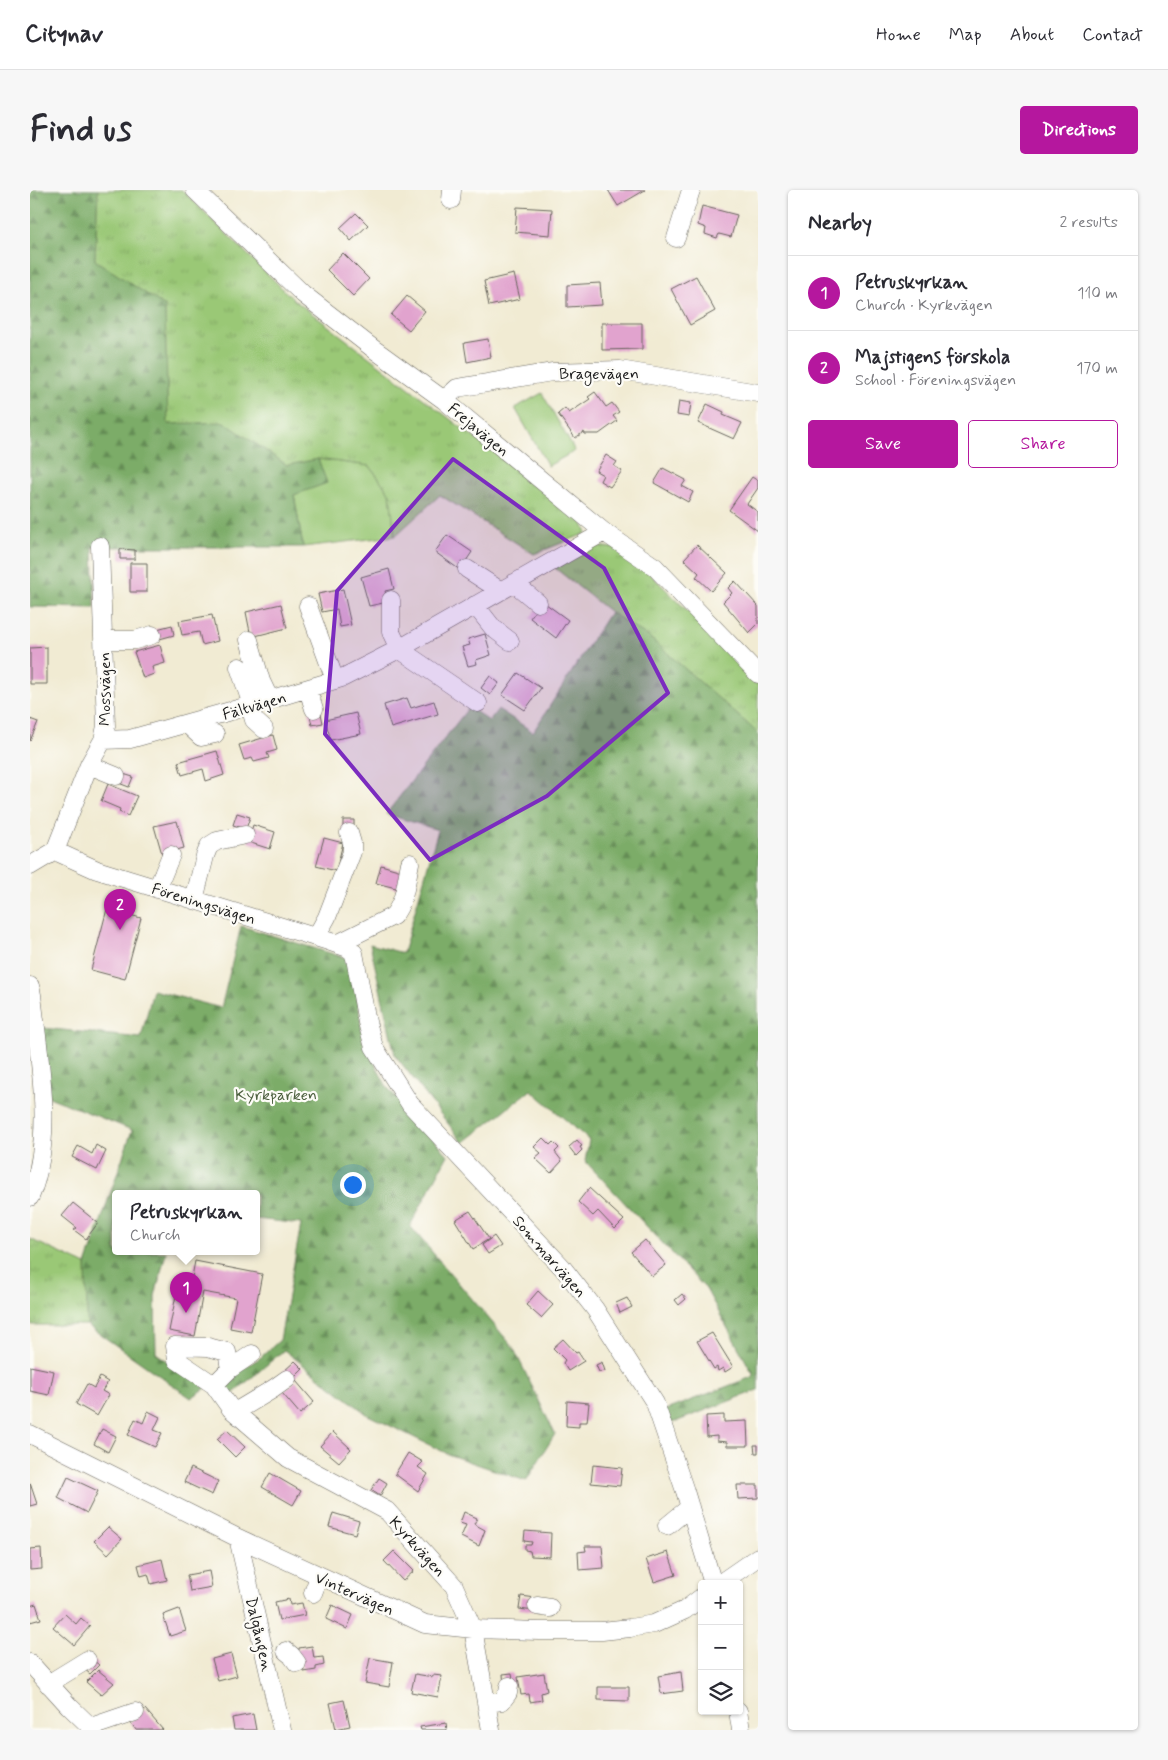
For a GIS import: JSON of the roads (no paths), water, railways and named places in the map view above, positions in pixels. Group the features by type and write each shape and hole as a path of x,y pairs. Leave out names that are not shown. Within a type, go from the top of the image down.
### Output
{"street":[{"name":"Frejavägen","path":"195,190 303,294 444,400 604,532 655,567 758,674"},
{"path":"676,238 691,190"},
{"name":"Bragevägen","path":"444,400 458,388 467,386 552,372 620,370 758,393"},
{"name":"Fältvägen","path":"102,740 130,739 251,706 335,680 363,668 398,649 604,532"},
{"name":"Mossvägen","path":"54,851 89,766 102,740 106,726 103,640 106,551"},
{"path":"467,569 538,603"},
{"path":"391,600 392,632 398,649 478,703"},
{"path":"475,605 493,628 510,641"},
{"path":"308,606 335,680"},
{"path":"103,640 135,640 152,635"},
{"path":"249,640 261,681 270,700"},
{"path":"239,667 254,720 264,729"},
{"path":"308,689 314,709"},
{"path":"186,724 201,737 215,734"},
{"path":"89,766 116,776"},
{"path":"316,937 352,852 349,833"},
{"path":"194,900 209,846 218,841 245,835"},
{"path":"30,866 54,851"},
{"name":"Föreningsvägen","path":"54,851 97,870 338,944 348,948 354,954"},
{"path":"157,888 163,862"},
{"path":"338,944 392,916 399,910 410,863"},
{"name":"Sommarvägen","path":"354,954 367,1022 374,1047 410,1104 562,1267 595,1309 655,1403 712,1580"},
{"path":"30,986 44,1120 43,1150 30,1197"},
{"name":"Kyrkvägen","path":"230,1369 227,1352 208,1347 175,1346 177,1360 214,1385 235,1412 288,1458 387,1511 454,1586 473,1629 491,1730"},
{"path":"214,1385 230,1369 252,1354"},
{"path":"235,1412 287,1379"},
{"name":"Vintervägen","path":"30,1434 96,1458 238,1538 316,1585 425,1624 473,1629 602,1631 654,1624 685,1610 698,1600"},
{"path":"668,1526 690,1508"},
{"name":"Dalgången","path":"238,1538 282,1730"},
{"path":"725,1580 758,1557"},
{"path":"48,1684 86,1660"},
{"path":"30,1663 93,1729 135,1712"},
{"path":"487,1703 502,1701 508,1693 509,1686"},
{"path":"739,1715 741,1730"}],"place":[{"name":"Majstigens förskola","path":"120,930"},
{"name":"Petruskyrkan","path":"186,1313"}],"park label":[{"name":"Kyrkparken","path":"276,1094"}]}
